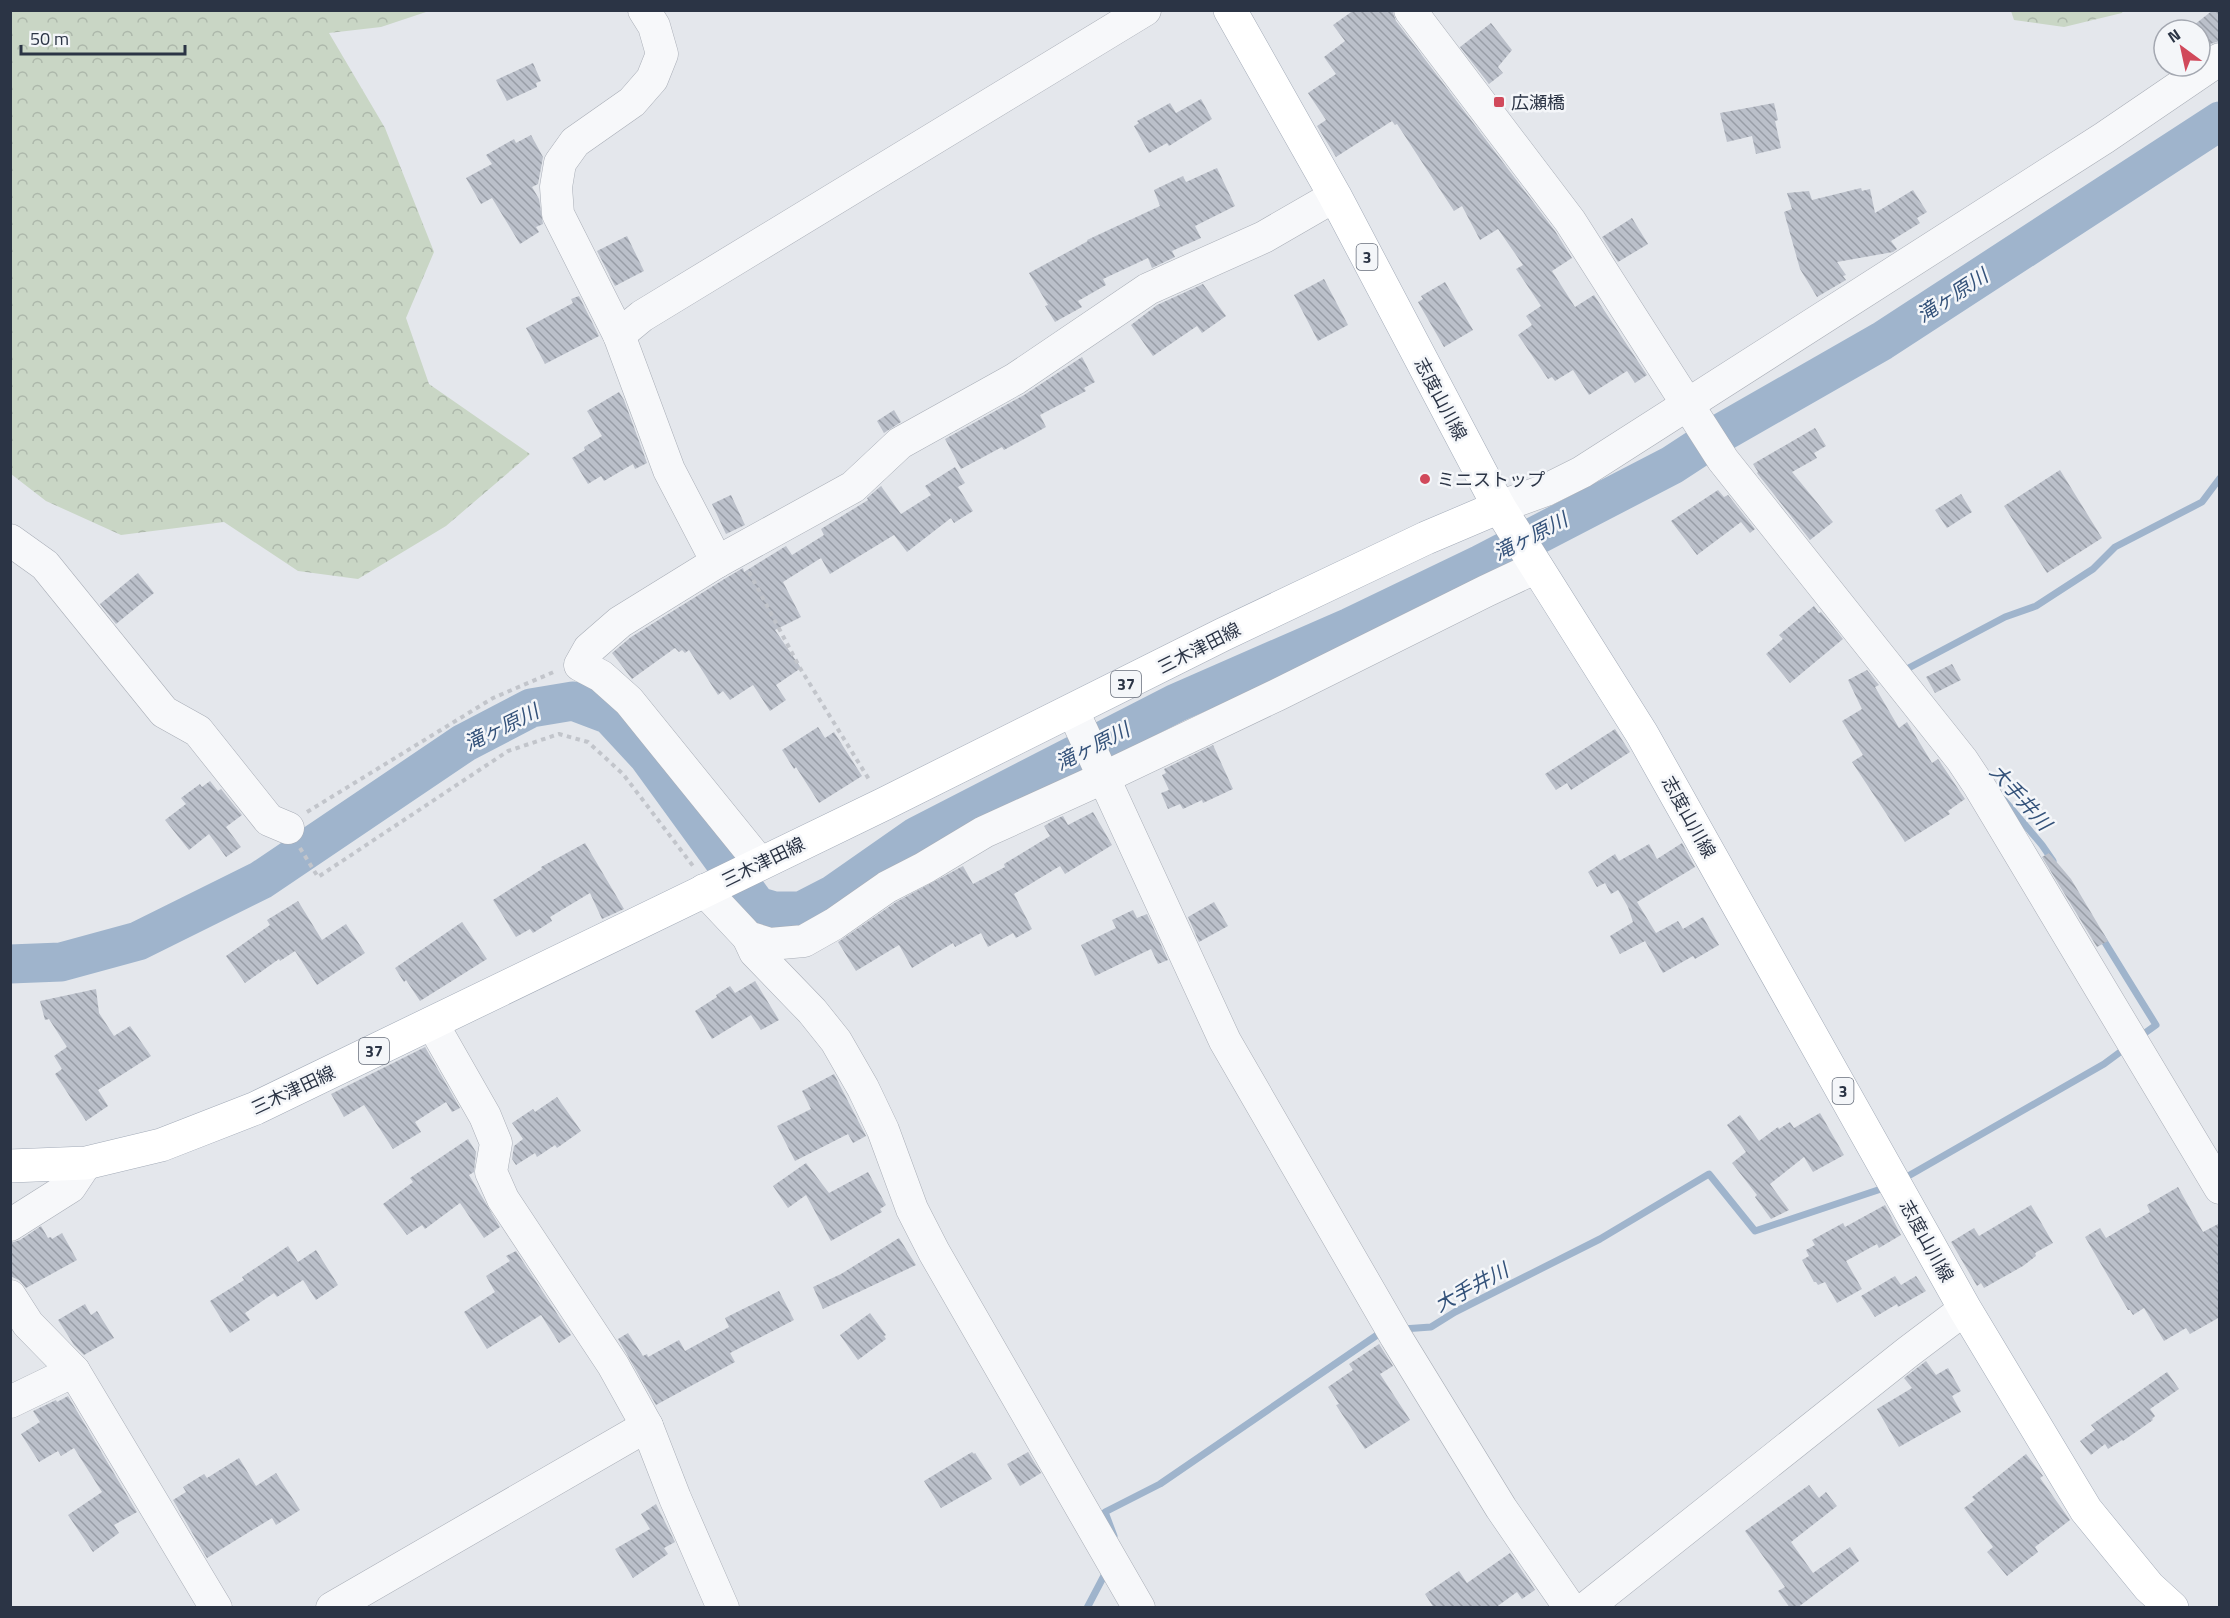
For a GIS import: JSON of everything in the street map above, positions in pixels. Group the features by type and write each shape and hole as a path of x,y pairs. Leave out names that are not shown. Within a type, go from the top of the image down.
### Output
{"main road":[{"name":"志度山川線","path":"1230,10 1335,196 1505,515 1642,735 1965,1309 2086,1509 2149,1587 2172,1608"},
{"name":"三木津田線","path":"10,1166 86,1163 161,1145 256,1108 757,864 1075,717 1288,604 1426,538 1505,515"}],"street":[{"path":"644,10 654,26 662,54 652,79 632,102 575,142 560,163 556,187 558,214 620,335 669,470 728,556"},
{"path":"620,335 642,316 1145,10"},
{"path":"1410,10 1570,221 1723,460 1973,776 2220,1188"},
{"path":"1505,515 1546,489 1582,472 1687,406 2104,138 2220,59"},
{"path":"757,864 629,701 602,676 580,664 589,649 620,622 728,556 853,487 900,442 1015,379 1148,289 1264,237 1335,196"},
{"path":"10,540 45,565 164,712 198,731 269,820 290,832"},
{"path":"748,937 770,944 804,941 834,924 887,887 924,868 984,831 1100,772 1486,591 1535,564"},
{"path":"1075,717 1225,1041 1396,1337 1501,1508 1570,1608"},
{"path":"712,886 748,937 755,952 812,1011 836,1041 863,1088 883,1130 912,1209 934,1252 1139,1608"},
{"path":"432,1023 485,1116 496,1143 491,1172 503,1199 614,1365 647,1426 675,1498 723,1608"},
{"path":"10,1225 70,1187 86,1163"},
{"path":"10,1296 28,1324 74,1371 216,1608"},
{"path":"1586,1608 1965,1309"},
{"path":"10,1402 74,1371"},
{"path":"332,1608 647,1426"}],"path":[{"path":"728,556 884,804"},
{"path":"580,664 549,672 493,698 306,813 290,832 318,877 508,751 559,734 588,742 623,774 692,866 712,886"}],"green space":[{"path":"10,11 429,11 381,27 329,33 385,128 434,252 406,318 429,384 530,454 446,526 358,579 298,571 224,522 121,535 46,501 11,474"},
{"path":"2011,11 2123,11 2064,27 2014,20"}],"building":[{"path":"1354,10 1392,10 1396,21 1555,231 1572,258 1552,271 1575,307 1594,295 1647,375 1635,383 1627,371 1589,395 1573,370 1555,381 1552,377 1548,379 1518,335 1532,325 1526,316 1541,306 1516,269 1523,265 1498,229 1480,240 1462,206 1454,211 1397,124 1395,125 1392,121 1336,157 1317,126 1326,120 1308,93 1336,74 1324,57 1345,41 1333,25"},
{"path":"2213,10 2220,10 2220,41 2212,43 2212,18 2203,18"},
{"path":"1491,23 1512,50 1498,67 1503,73 1489,84 1460,47"},
{"path":"533,63 541,81 536,83 537,87 507,101 496,80"},
{"path":"1201,99 1212,119 1169,146 1167,143 1149,153 1134,126 1139,123 1137,121 1170,103 1176,113"},
{"path":"1774,103 1781,148 1756,154 1752,136 1727,142 1720,113"},
{"path":"531,135 543,157 538,184 532,187 539,199 543,224 536,227 539,232 520,244 492,198 481,204 466,178 492,164 486,155 514,139 516,143"},
{"path":"1217,168 1235,206 1195,226 1201,238 1172,251 1175,257 1152,268 1148,258 1103,279 1106,285 1078,301 1082,307 1055,322 1029,273 1087,240 1160,206 1154,190 1183,176 1186,182"},
{"path":"1861,188 1862,191 1870,189 1875,213 1913,190 1927,212 1917,218 1920,223 1891,241 1897,249 1893,252 1837,262 1846,275 1843,276 1846,280 1817,297 1800,269 1784,212 1792,209 1787,193 1809,191 1812,200"},
{"path":"1632,218 1648,244 1618,262 1602,237"},
{"path":"627,236 644,271 615,286 597,251"},
{"path":"1324,279 1348,325 1318,341 1294,295"},
{"path":"1445,282 1473,330 1444,347 1418,302 1423,299 1421,296"},
{"path":"1203,284 1226,316 1202,333 1197,326 1153,356 1131,325 1157,305"},
{"path":"579,296 599,336 545,364 526,328 573,303 571,299"},
{"path":"1082,357 1095,382 1084,388 1086,391 1040,415 1046,427 1004,450 1002,447 961,469 945,439 1024,395"},
{"path":"619,392 647,463 635,469 633,464 604,481 601,476 588,484 572,458 602,436 587,411"},
{"path":"894,410 901,422 884,433 877,421"},
{"path":"1815,428 1826,446 1814,453 1817,458 1792,472 1833,522 1810,540 1757,473 1753,464"},
{"path":"955,467 965,483 958,487 973,511 954,523 951,518 907,552 894,535 830,574 821,558 783,582 801,617 775,630 801,668 776,685 786,700 770,711 753,685 730,700 723,691 718,695 689,650 685,653 675,648 632,679 612,653 631,637 743,568 744,572 786,546 792,555 824,535 821,529 868,500 867,498 881,486 901,514 931,495 925,486"},
{"path":"2060,470 2102,538 2047,573 2004,506"},
{"path":"1718,490 1724,497 1728,495 1755,529 1750,533 1741,522 1697,555 1671,521"},
{"path":"1961,494 1972,512 1947,528 1935,510"},
{"path":"731,495 745,525 726,534 712,504"},
{"path":"138,573 154,593 116,624 100,604"},
{"path":"1814,606 1843,639 1790,683 1766,654 1783,639 1779,635"},
{"path":"1952,664 1961,680 1935,693 1926,677"},
{"path":"1867,670 1879,685 1875,687 1899,728 1907,722 1932,763 1938,759 1965,799 1948,811 1950,814 1905,842 1852,762 1863,755 1842,721 1862,709 1848,680"},
{"path":"818,727 825,738 834,732 862,776 819,803 782,750"},
{"path":"1615,729 1630,752 1571,790 1567,783 1556,790 1545,774"},
{"path":"1213,745 1233,789 1203,803 1202,800 1183,809 1180,804 1168,809 1161,793 1169,790 1162,775 1166,773 1164,769"},
{"path":"210,781 218,791 221,789 242,815 226,827 241,847 226,857 209,834 189,850 165,820 186,804 181,798 200,784 202,787"},
{"path":"1093,812 1112,845 1065,874 1060,866 1014,894 1032,929 1016,938 1013,933 988,947 981,933 955,947 953,943 912,968 899,945 856,971 838,942 896,902 963,866 973,884 1005,867 1004,864 1050,836 1044,826 1063,816 1068,825"},
{"path":"585,843 624,909 602,919 590,893 550,917 552,921 533,933 530,929 516,937 493,900 542,869 541,867"},
{"path":"1682,843 1695,867 1637,902 1656,933 1678,921 1683,929 1703,917 1719,945 1663,973 1645,941 1620,954 1610,936 1633,922 1628,907 1618,890 1611,894 1605,883 1597,887 1588,872 1615,854 1619,861 1649,844 1657,859"},
{"path":"2049,853 2071,879 2108,941 2097,947 2042,857"},
{"path":"298,901 322,940 346,924 365,953 317,985 295,951 280,961 279,959 245,983 226,956 270,925 267,920"},
{"path":"1214,902 1228,926 1199,942 1188,917"},
{"path":"1133,910 1137,918 1147,914 1168,960 1158,964 1151,949 1095,976 1081,945 1116,928 1112,920"},
{"path":"462,922 487,959 420,1001 395,968"},
{"path":"755,981 779,1020 761,1030 751,1015 712,1039 695,1011 730,986 735,993"},
{"path":"96,989 99,1013 114,1036 130,1026 151,1056 98,1090 108,1106 86,1121 55,1074 62,1069 54,1056 67,1047 49,1019 45,1020 40,1001"},
{"path":"425,1047 460,1108 452,1112 446,1102 415,1122 421,1132 393,1149 364,1105 344,1117 331,1094"},
{"path":"834,1074 866,1136 853,1143 848,1134 795,1161 777,1126 811,1109 802,1091"},
{"path":"557,1097 581,1131 557,1148 555,1145 537,1157 535,1153 516,1165 512,1159 514,1146 523,1139 512,1123 533,1109 535,1112"},
{"path":"1820,1113 1844,1155 1813,1172 1804,1157 1770,1184 1789,1210 1771,1219 1755,1197 1757,1195 1732,1163 1746,1152 1727,1125 1740,1115 1759,1141 1778,1127 1779,1129 1790,1122 1794,1128"},
{"path":"468,1139 476,1152 474,1172 469,1175 500,1227 484,1238 460,1203 425,1229 422,1225 407,1235 383,1204 413,1182 410,1178"},
{"path":"806,1163 829,1193 868,1172 886,1205 880,1209 882,1212 831,1241 806,1195 788,1208 773,1186"},
{"path":"2178,1187 2203,1232 2220,1223 2220,1317 2190,1334 2186,1328 2164,1341 2144,1308 2133,1315 2128,1310 2085,1237 2100,1228 2106,1238 2150,1212 2147,1205"},
{"path":"1885,1205 1901,1235 1879,1248 1877,1244 1846,1261 1862,1289 1837,1303 1825,1282 1818,1285 1814,1282 1802,1260 1809,1256 1806,1250 1815,1245 1812,1240 1843,1223 1845,1227"},
{"path":"2031,1205 2053,1243 2035,1253 2036,1256 2023,1266 1984,1288 1981,1283 1977,1286 1951,1242 1974,1228 1979,1236"},
{"path":"41,1226 48,1238 52,1239 62,1233 77,1260 26,1288 19,1280 10,1276 10,1243 20,1240"},
{"path":"899,1238 916,1265 823,1309 813,1287 841,1274"},
{"path":"288,1246 298,1262 316,1250 338,1285 316,1300 303,1280 277,1297 274,1293 245,1313 250,1320 230,1333 210,1301 244,1280 242,1277"},
{"path":"516,1251 571,1335 559,1343 541,1315 487,1349 464,1312 495,1292 486,1276 510,1261 506,1256"},
{"path":"1895,1276 1901,1285 1916,1276 1926,1291 1875,1317 1861,1296"},
{"path":"779,1291 794,1320 730,1353 735,1362 656,1405 618,1339 628,1333 643,1356 647,1354 648,1357 679,1340 685,1351 729,1327 725,1318"},
{"path":"85,1304 91,1315 97,1311 114,1338 84,1355 74,1345 58,1320"},
{"path":"870,1313 886,1335 884,1336 886,1339 858,1360 840,1335"},
{"path":"1379,1344 1393,1366 1380,1374 1410,1420 1365,1449 1336,1405 1339,1404 1328,1387 1353,1370 1349,1364"},
{"path":"1926,1361 1936,1375 1948,1368 1961,1391 1952,1396 1961,1412 1899,1447 1877,1409 1912,1388 1904,1378"},
{"path":"2167,1372 2179,1389 2150,1409 2155,1416 2153,1420 2123,1441 2108,1449 2105,1444 2091,1455 2080,1441 2095,1430 2091,1425"},
{"path":"68,1396 137,1512 114,1525 119,1533 93,1552 68,1515 102,1492 74,1448 61,1456 58,1451 39,1462 21,1434 40,1422 33,1411"},
{"path":"972,1452 975,1453 992,1479 941,1508 924,1481"},
{"path":"1028,1452 1041,1473 1020,1486 1007,1464"},
{"path":"2026,1454 2043,1476 2040,1478 2070,1520 2035,1547 2038,1552 2007,1576 1987,1552 1993,1547 1964,1508 1975,1500 1972,1497"},
{"path":"239,1458 256,1486 276,1473 300,1510 276,1525 272,1518 207,1558 173,1500 186,1492 183,1487 204,1474 207,1478"},
{"path":"1809,1485 1819,1498 1826,1492 1837,1506 1791,1542 1813,1573 1850,1547 1859,1561 1797,1608 1790,1608 1778,1591 1785,1587 1745,1531"},
{"path":"656,1504 675,1542 664,1548 668,1554 633,1578 615,1549 650,1529 641,1514"},
{"path":"1510,1553 1535,1590 1522,1599 1517,1592 1495,1608 1434,1608 1425,1594 1459,1571 1467,1583"}],"waterway":[{"name":"滝ヶ原川","path":"10,964 61,962 138,941 261,880 464,743 531,708 573,701 610,715 648,756 757,906 774,911 801,911 834,894 917,836 1176,703 1350,627 1481,564 1672,465 1721,433 1882,341 2220,121"},
{"name":"大手井川","path":"1903,671 2005,617 2036,606 2093,569 2115,547 2202,502 2220,478"},
{"name":"大手井川","path":"2004,800 2053,861"},
{"name":"大手井川","path":"2101,936 2156,1025 2138,1038"},
{"name":"大手井川","path":"1910,1175 2104,1064 2127,1047"},
{"name":"大手井川","path":"1403,1329 1431,1327 1455,1312 1600,1239 1709,1174 1755,1231 1881,1189"},
{"name":"大手井川","path":"1114,1536 1105,1512 1160,1484 1383,1331"},
{"name":"大手井川","path":"1087,1608 1107,1570"}],"place":[{"name":"広瀬橋","path":"1499,102"},
{"name":"ミニストップ","path":"1425,479"}]}
